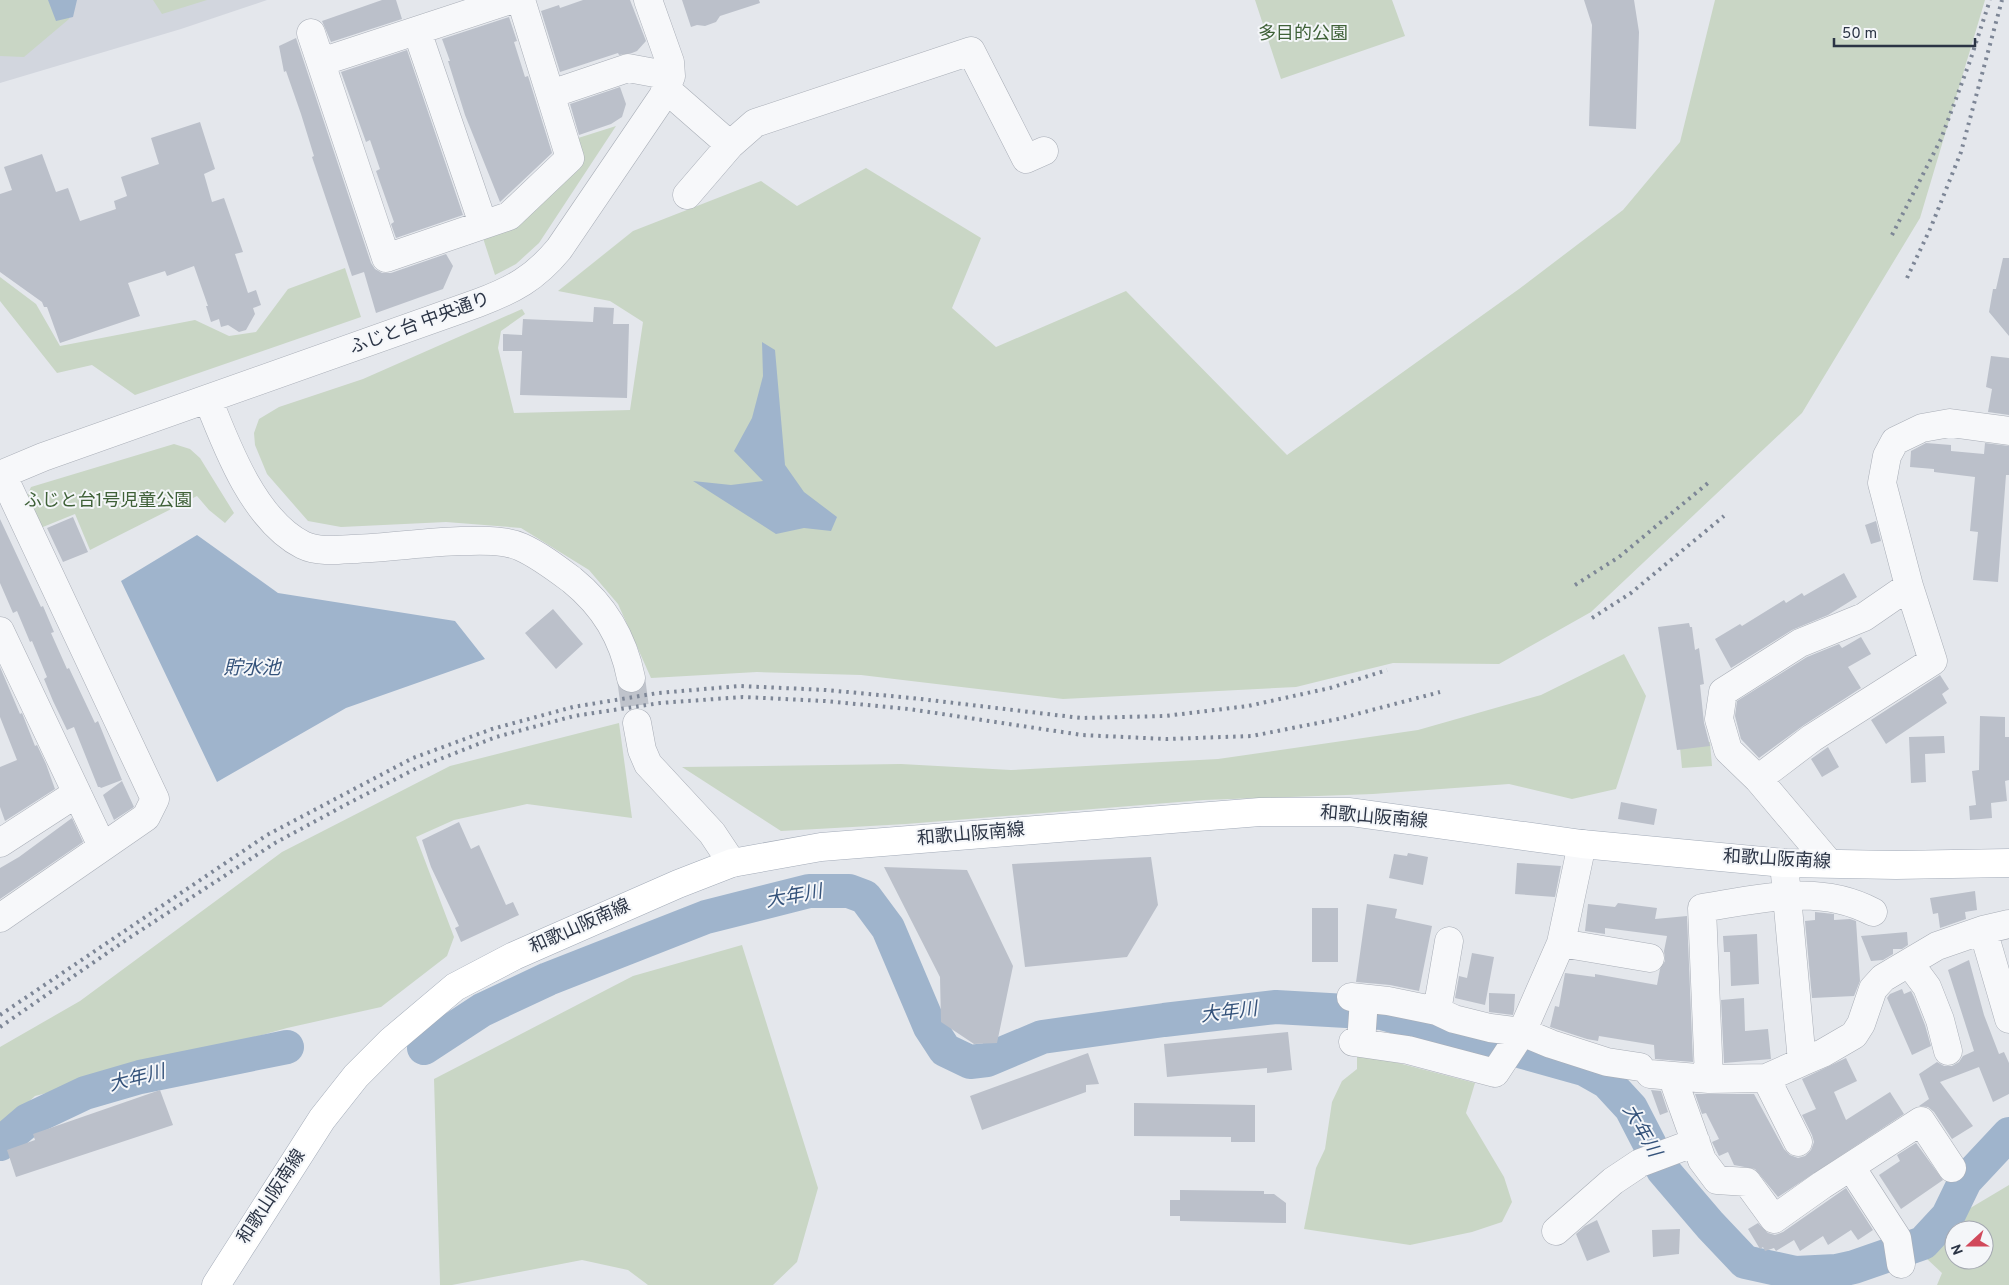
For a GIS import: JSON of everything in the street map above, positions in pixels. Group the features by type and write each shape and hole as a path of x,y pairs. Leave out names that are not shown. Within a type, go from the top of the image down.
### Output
{"main road":[{"name":"和歌山阪南線","path":"216,1285 322,1119 356,1076 391,1041 455,987 523,952 678,884 732,863 821,847 1260,812 1350,812 1582,844 1784,863 1896,865 2009,862"},
{"name":"和歌山阪南線","path":"1896,865 2009,844"}],"street":[{"path":"321,62 510,0"},
{"path":"311,33 386,258 509,216 570,158 521,0"},
{"path":"648,0 670,62 668,82"},
{"path":"417,31 483,224"},
{"path":"687,195 730,145 755,123 971,51 1026,159 1044,151"},
{"path":"551,94 628,68 668,82 730,145"},
{"name":"ふじと台 中央通り","path":"1,475 43,457 504,294 528,280 545,266 559,249 663,96 668,82"},
{"path":"208,399 236,463 266,514 282,532 305,547 329,550 360,549 426,542 488,540 519,546 541,558 589,594 615,630 627,660 631,678"},
{"path":"1758,779 1812,738 1933,661 1909,586 1882,483 1887,456 1895,442 1922,428 1950,423 2009,431"},
{"path":"0,918 146,817 155,799 1,475"},
{"path":"1829,863 1758,779 1728,750 1719,719 1723,692 1800,642 1864,617 1909,586"},
{"path":"0,631 102,846"},
{"path":"637,723 642,750 648,764 712,833 732,863"},
{"path":"0,843 77,793"},
{"path":"1582,844 1560,943 1520,1034 1495,1072 1408,1050 1357,1042 1358,998 1388,1001 1437,1011 1454,1019 1520,1034 1607,1062 1654,1072 1708,1079 1766,1078 1824,1052 1854,1035 1861,1024 1873,988 1883,978 1910,964 1937,946 1996,927 2009,1019"},
{"path":"1784,863 1802,1062"},
{"path":"1708,1079 1702,908 1788,895 1828,896 1874,912"},
{"path":"1437,1011 1449,941"},
{"path":"1560,943 1650,958"},
{"path":"1910,964 1927,987 1940,1020 1948,1051"},
{"path":"1654,1072 1696,1142 1702,1160 1716,1180 1747,1182 1774,1218 1921,1121 1952,1168"},
{"path":"1766,1078 1798,1142"},
{"path":"1556,1231 1613,1181 1651,1159 1696,1142"},
{"path":"1851,1167 1899,1251"}],"shaded area":[{"path":"0,0 267,0 181,29 0,83"}],"green space":[{"path":"0,0 74,0 69,19 24,57 0,56"},
{"path":"153,0 207,0 162,14"},
{"name":"多目的公園","path":"1255,0 1392,0 1405,36 1281,79"},
{"path":"1715,0 1985,0 1920,218 1802,413 1591,612 1499,664 1393,663 1296,687 1063,699 861,675 757,672 651,678 618,604 589,570 521,528 446,522 341,527 308,521 267,474 255,445 254,433 259,419 279,407 363,379 522,309 525,314 501,331 498,348 514,413 630,410 643,322 610,301 558,291 633,231 761,181 797,206 866,168 981,238 952,308 996,347 1126,291 1287,455 1519,289 1623,210 1680,142"},
{"path":"616,126 539,243 516,264 495,275 482,235 575,139"},
{"path":"345,268 361,317 135,395 92,365 57,373 0,301 0,277 36,304 60,346 195,320 229,336 256,332 288,289"},
{"name":"ふじと台1号児童公園","path":"174,444 190,449 200,458 234,513 225,523 209,510 197,496 90,550 75,514 38,529 24,502 31,487"},
{"path":"1624,654 1646,696 1616,789 1572,799 1509,784 1373,794 1204,800 906,824 781,831 682,767 901,764 1011,770 1218,759 1418,730 1541,695"},
{"path":"619,723 632,818 527,804 454,820 416,837 454,937 447,956 381,1007 287,1028 146,1068 35,1096 0,1128 0,1047 80,1001 282,852 450,766"},
{"path":"1710,742 1712,766 1682,768 1680,747"},
{"path":"742,945 818,1188 797,1262 773,1285 648,1285 628,1270 582,1260 452,1285 440,1285 434,1079 633,976"},
{"path":"1360,1053 1475,1083 1466,1113 1504,1177 1512,1202 1502,1222 1472,1232 1410,1245 1304,1229 1316,1168 1325,1149 1332,1102 1342,1081 1357,1069 1357,1057"},
{"path":"2009,1185 2009,1285 1937,1285 1942,1273 1926,1258 1944,1237 1944,1270 1994,1270 1994,1220 1958,1220 1967,1210"}],"water":[{"path":"48,0 77,0 73,17 56,21"},
{"path":"762,342 775,350 785,465 804,492 837,517 831,531 804,528 776,534 693,481 731,485 763,481 734,451 752,418 763,376"},
{"name":"貯水池","path":"197,535 278,593 455,621 485,659 346,708 217,782 121,581"}],"building":[{"path":"382,0 396,0 402,19 331,42 322,21"},
{"path":"583,0 630,0 646,41 637,51 632,53 619,55 618,53 560,72 541,11 559,5 560,8"},
{"path":"682,0 759,0 760,3 720,16 716,22 705,26 697,25 691,27"},
{"path":"1584,0 1634,0 1639,32 1636,129 1589,126 1592,25"},
{"path":"509,17 517,41 514,42 525,77 528,76 552,153 500,202 465,115 442,39"},
{"path":"296,38 371,263 375,269 382,273 391,273 446,254 453,266 443,289 376,313 364,272 352,276 312,157 314,156 301,114 286,71 284,72 279,46"},
{"path":"407,50 463,215 396,238 391,224 394,222 376,171 380,169 370,140 366,142 341,72"},
{"path":"620,87 626,104 622,117 611,124 579,135 570,104"},
{"path":"200,122 215,169 204,174 212,202 224,198 243,252 235,254 248,293 256,290 261,305 253,308 255,314 246,330 239,332 228,325 221,327 219,319 211,322 206,306 208,306 194,266 167,276 165,271 128,283 140,316 60,343 47,307 44,307 42,302 0,272 0,194 12,190 4,167 42,154 56,192 68,188 80,221 116,209 114,201 127,196 121,177 159,164 151,138"},
{"path":"2003,258 2009,258 2009,336 1989,312 1993,289 1996,289"},
{"path":"594,307 614,308 613,324 629,324 627,398 520,395 522,351 503,351 503,334 522,335 523,319 593,322"},
{"path":"1991,356 2009,358 2009,415 1988,412 1992,389 1986,387"},
{"path":"1926,443 1951,445 1951,451 1984,454 1985,443 2009,446 2009,475 2006,475 1998,582 1973,580 1978,532 1970,531 1975,477 1934,472 1934,469 1910,467 1911,451"},
{"path":"73,517 88,552 63,562 47,528"},
{"path":"0,519 41,607 43,606 54,632 51,633 67,669 69,668 95,723 98,721 122,780 101,788 98,787 74,727 67,730 53,701 44,679 47,677 32,641 30,642 17,611 13,613 0,583"},
{"path":"1876,521 1881,541 1871,544 1865,525"},
{"path":"1844,573 1857,597 1828,615 1792,630 1731,668 1715,639 1740,624 1742,626 1784,600 1786,603 1802,593 1804,596"},
{"path":"553,609 583,644 556,669 525,633"},
{"path":"1689,623 1690,627 1692,627 1695,650 1699,648 1704,684 1700,685 1704,723 1710,746 1677,750 1658,627"},
{"path":"1861,637 1871,654 1848,667 1861,688 1804,725 1759,758 1741,739 1735,716 1737,701 1807,657 1839,644 1842,648"},
{"path":"0,667 35,746 37,745 46,764 55,789 5,821 0,807 0,767 17,760 0,717"},
{"path":"1940,675 1949,689 1942,694 1947,703 1886,744 1871,720"},
{"path":"1980,716 2005,717 2005,737 2009,737 2009,780 2005,781 2007,801 1991,803 1992,818 1970,820 1969,806 1976,805 1972,771 1979,770"},
{"path":"1944,736 1945,753 1925,754 1926,782 1911,783 1909,737"},
{"path":"1828,747 1839,767 1822,777 1811,759"},
{"path":"122,781 134,807 114,820 103,795"},
{"path":"1621,802 1657,809 1654,825 1618,819"},
{"path":"72,818 83,842 0,899 0,868 19,857"},
{"path":"459,822 471,849 479,845 506,905 513,902 519,915 461,942 455,928 459,926 431,867 422,840"},
{"path":"1408,853 1428,857 1423,885 1389,878 1394,854 1407,856"},
{"path":"1151,857 1158,905 1127,957 1025,967 1012,864"},
{"path":"1517,863 1561,866 1555,897 1515,894"},
{"path":"884,867 967,870 1013,966 997,1043 974,1044 941,1022 940,977"},
{"path":"1975,891 1977,910 1965,912 1966,919 1940,928 1938,913 1933,914 1930,898"},
{"path":"1618,903 1657,908 1655,919 1687,916 1693,1062 1655,1059 1654,1045 1599,1036 1598,1041 1550,1027 1555,1006 1559,1007 1565,973 1595,977 1595,974 1657,985 1660,969 1665,961 1664,951 1667,936 1605,928 1605,934 1585,931 1588,904 1615,907"},
{"path":"1367,904 1397,909 1395,918 1432,926 1419,991 1390,985 1356,982"},
{"path":"1312,908 1338,908 1338,962 1312,962"},
{"path":"1815,912 1834,914 1834,920 1850,919 1856,921 1860,981 1854,996 1812,998 1805,921 1815,920"},
{"path":"1907,932 1908,945 1902,949 1893,949 1893,954 1883,960 1871,961 1861,936"},
{"path":"1757,934 1759,984 1731,986 1730,952 1724,952 1723,936"},
{"path":"1472,953 1494,957 1485,1005 1455,998 1459,976 1467,978"},
{"path":"1969,960 1984,1015 1999,1054 2004,1052 2009,1063 2009,1094 1993,1102 1979,1067 1940,1082 1973,1126 1952,1139 1934,1112 1928,1107 1919,1106 1929,1099 1919,1074 1937,1062 1944,1066 1952,1066 1959,1062 1963,1056 1974,1051 1948,970"},
{"path":"1902,989 1904,994 1911,991 1925,1025 1931,1046 1912,1055 1887,998 1890,994"},
{"path":"1489,993 1515,994 1513,1015 1489,1012"},
{"path":"1744,998 1745,1031 1768,1029 1771,1059 1724,1063 1721,1000"},
{"path":"1288,1032 1292,1070 1267,1073 1267,1068 1167,1077 1164,1044"},
{"path":"1088,1053 1099,1084 1086,1085 1086,1092 982,1130 970,1096"},
{"path":"1846,1058 1857,1081 1834,1092 1846,1120 1890,1092 1904,1114 1778,1197 1755,1169 1734,1165 1728,1152 1719,1156 1712,1142 1719,1139 1706,1113 1702,1114 1695,1094 1754,1094 1784,1149 1790,1155 1798,1158 1805,1156 1811,1150 1814,1142 1802,1115 1816,1109 1802,1079"},
{"path":"160,1090 173,1125 16,1177 7,1150 35,1140 33,1134"},
{"path":"1651,1090 1661,1091 1668,1112 1660,1115"},
{"path":"1134,1103 1255,1105 1255,1142 1231,1142 1231,1137 1134,1136"},
{"path":"1916,1143 1943,1180 1901,1209 1879,1175 1900,1161 1897,1155"},
{"path":"1846,1188 1873,1230 1858,1240 1851,1230 1828,1245 1823,1236 1800,1251 1794,1240 1776,1251 1774,1248 1765,1251 1763,1247 1760,1249 1748,1229 1758,1223 1768,1233 1775,1235 1783,1232"},
{"path":"1180,1190 1264,1191 1264,1194 1274,1194 1286,1203 1286,1223 1180,1221 1180,1216 1170,1216 1170,1200 1180,1200"},
{"path":"1597,1220 1610,1252 1587,1261 1576,1234 1585,1226"},
{"path":"1680,1229 1679,1254 1653,1257 1652,1230"}],"waterway":[{"name":"大年川","path":"424,1048 482,1010 548,979 706,917 809,891 849,891 865,897 888,928 930,1027 945,1050 970,1062 987,1060 1042,1037 1164,1020 1276,1007 1382,1013 1584,1069 1607,1082 1631,1108 1663,1170 1710,1225 1745,1262 1796,1273 1836,1271 1854,1267 1923,1243 1948,1216 1965,1181 2009,1134"},
{"name":"大年川","path":"0,1144 28,1120 85,1093 140,1077 287,1047"}],"tunnel":[{"path":"631,678 637,723"}],"railway":[{"path":"1892,235 1941,139 1990,0"},
{"path":"1907,278 1931,227 1961,152 2002,0"},
{"path":"1575,585 1619,557 1708,483"},
{"path":"1592,618 1631,593 1724,516"},
{"path":"0,1015 267,835 413,758 492,729 573,707 658,693 740,686 826,690 912,698 1081,718 1165,716 1248,706 1330,688 1387,670"},
{"path":"0,1027 126,940 275,843 417,768 496,737 574,716 660,703 743,697 825,701 909,709 1082,735 1166,739 1252,736 1338,719 1440,692"}]}
